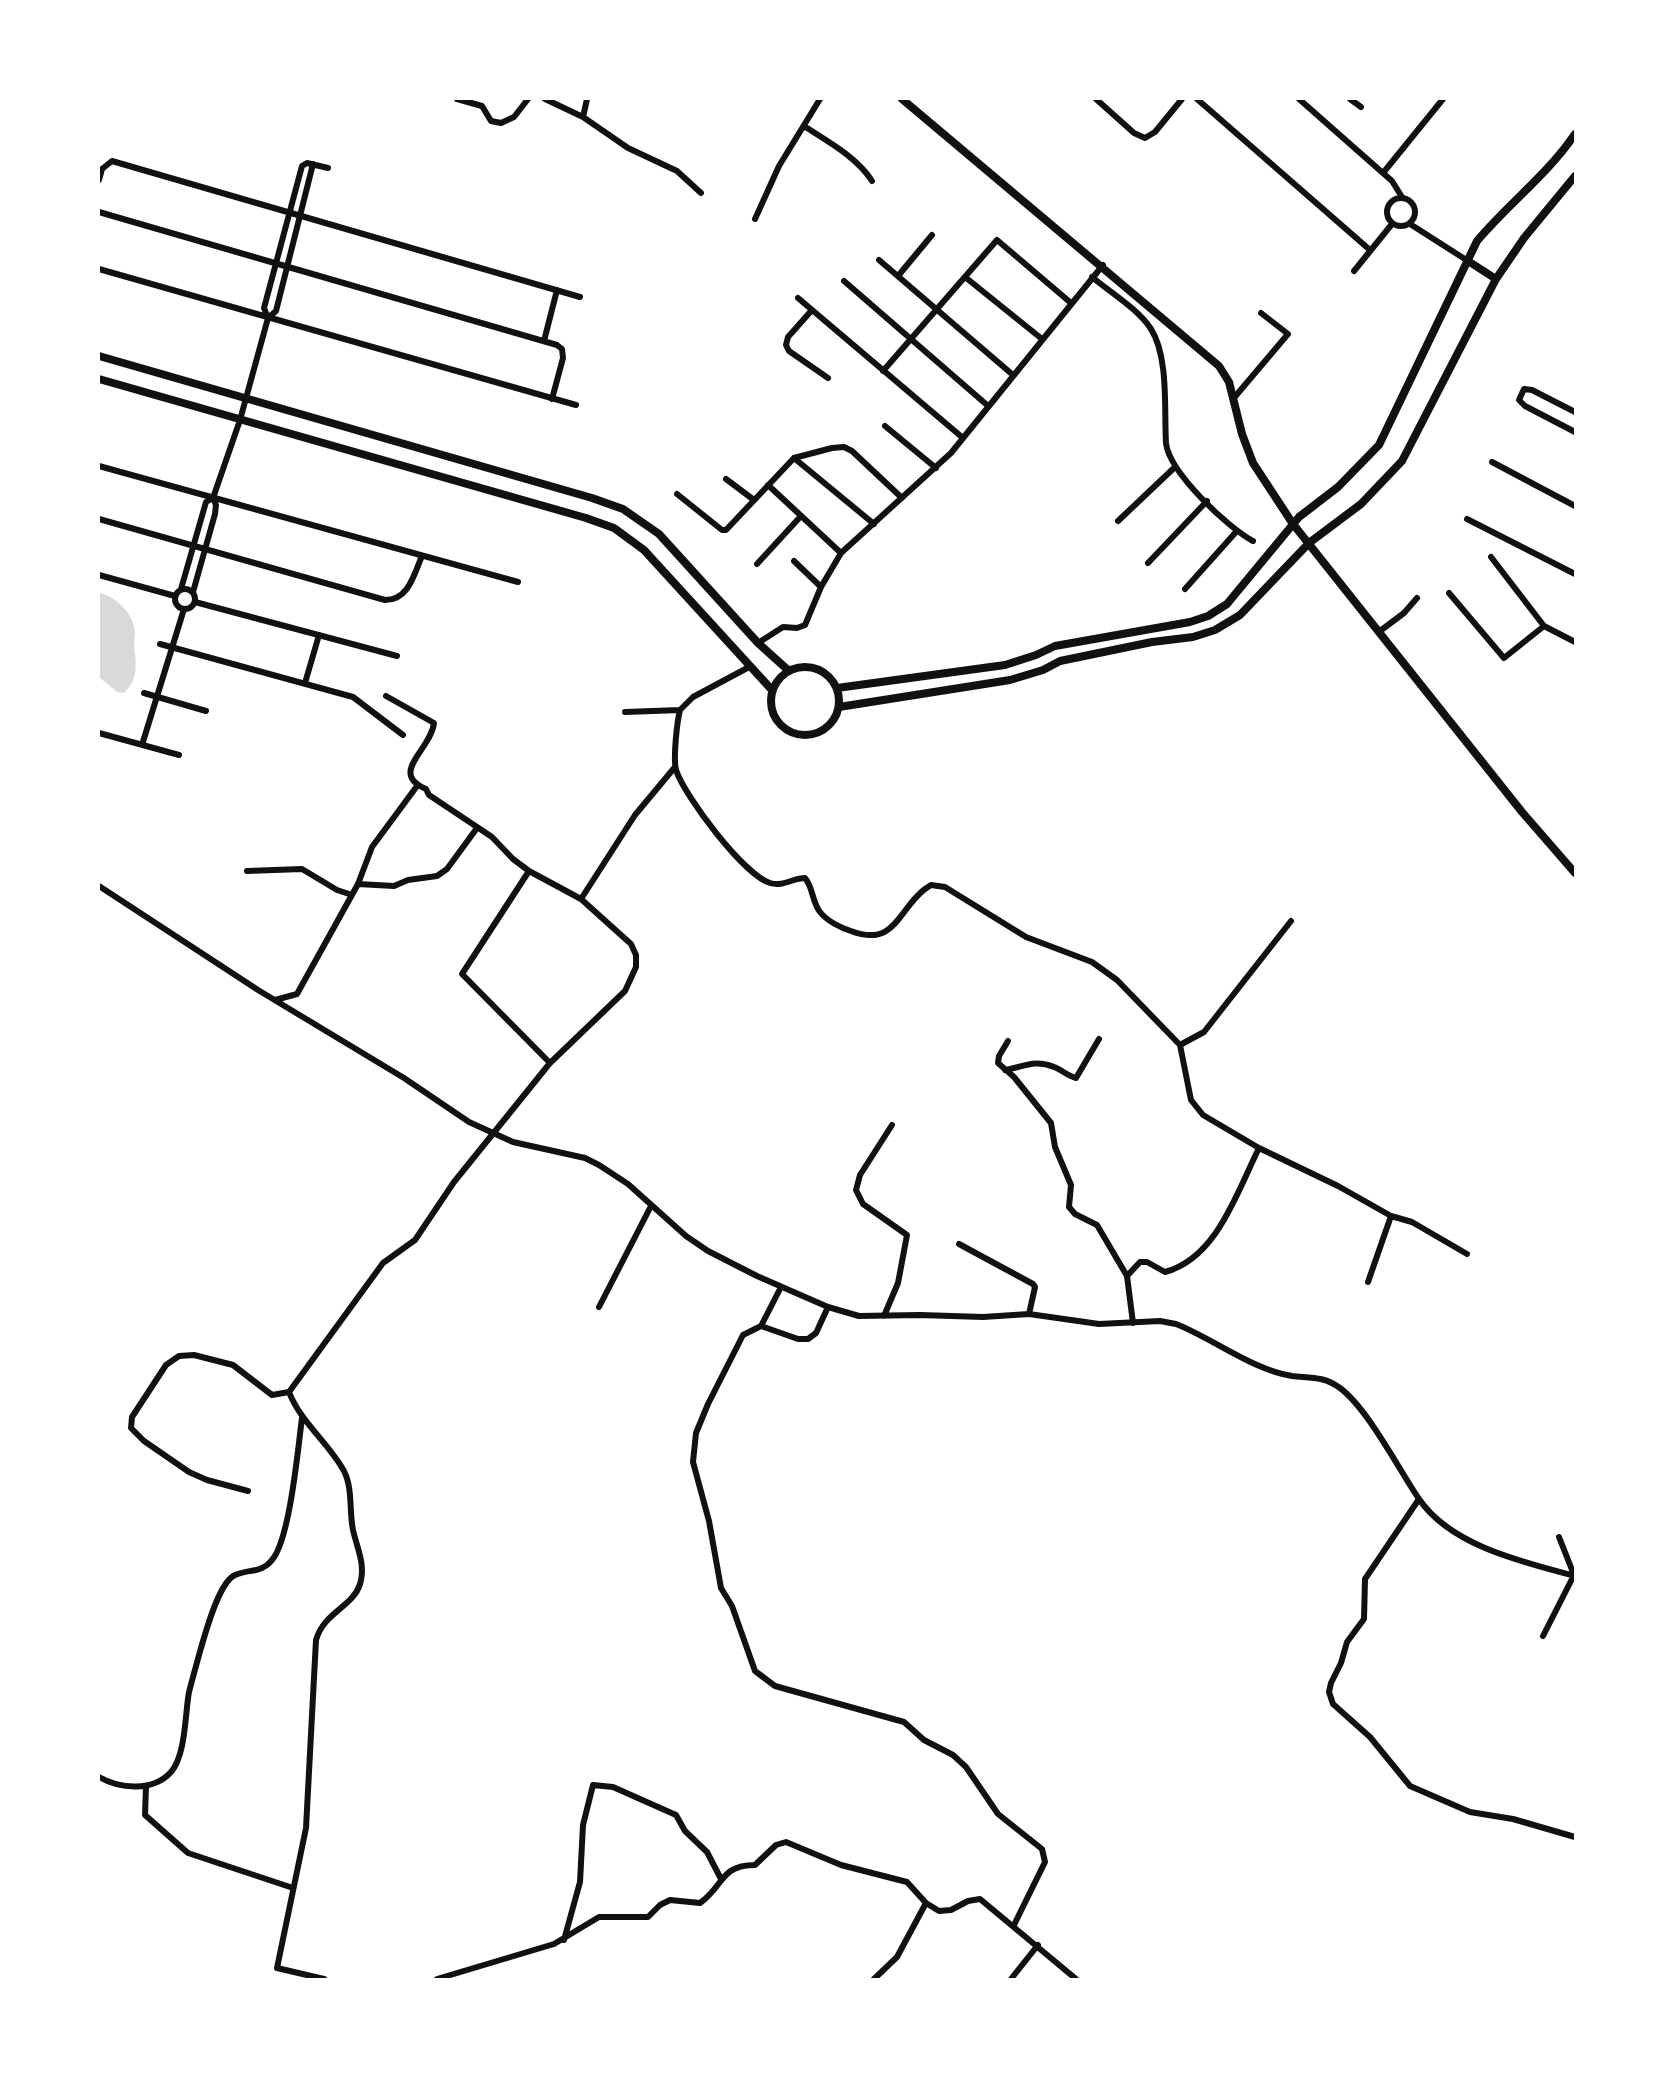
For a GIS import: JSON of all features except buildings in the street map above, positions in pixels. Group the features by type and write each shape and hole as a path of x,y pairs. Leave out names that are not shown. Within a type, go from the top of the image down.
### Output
{"street":[{"path":"457,99 482,106 492,121 501,123 514,117 528,99"},
{"path":"545,99 583,117 628,147 677,171 701,193"},
{"path":"583,117 588,99"},
{"path":"755,219 769,185 820,99"},
{"path":"902,99 1103,265 1219,366 1229,382 1242,434 1253,464 1293,524 1522,812 1575,873"},
{"path":"1096,99 1134,133 1145,138 1155,132 1182,99"},
{"path":"1197,99 1370,250"},
{"path":"1299,99 1383,173 1402,197"},
{"path":"1350,99 1361,107"},
{"path":"1383,173 1443,99"},
{"path":"804,126 840,150 872,181"},
{"path":"837,688 1005,665 1036,656 1055,645 1190,622 1208,616 1232,598 1293,524 1338,487 1379,445 1477,242 1500,214 1550,166 1575,134"},
{"path":"99,180 102,169 112,161 580,297"},
{"path":"175,596 181,589 206,502 213,498 240,420 268,318 276,311 313,164"},
{"path":"268,318 264,308 302,166 313,164 328,168"},
{"path":"839,707 1010,680 1043,670 1060,661 1152,642 1194,637 1215,630 1240,615 1309,543 1361,504 1407,455 1496,279 1524,238 1575,176"},
{"path":"1402,197 1411,200 1416,207 1416,217 1410,224 1401,227 1392,224 1387,216 1387,207 1393,199 1402,197"},
{"path":"99,212 544,341 562,349 563,358 552,399"},
{"path":"1354,271 1392,224"},
{"path":"1410,224 1496,279"},
{"path":"898,276 932,235"},
{"path":"883,371 997,240 1071,303"},
{"path":"879,260 1013,375"},
{"path":"758,644 778,629 805,625 821,587 841,552 936,468 1103,265"},
{"path":"99,269 576,405"},
{"path":"965,277 1041,339"},
{"path":"1092,277 1144,321 1156,339 1164,391 1166,444 1175,467 1236,532 1253,541"},
{"path":"844,281 987,405"},
{"path":"544,341 557,290"},
{"path":"798,298 963,438"},
{"path":"812,310 788,337 786,345 789,351 828,378"},
{"path":"1233,399 1288,334 1261,313"},
{"path":"99,356 592,498 623,509 659,534 758,644 789,670"},
{"path":"99,379 586,518 614,528 644,550 772,690"},
{"path":"1575,412 1532,390 1524,389 1519,396 1519,400 1525,406 1575,432"},
{"path":"885,426 936,468"},
{"path":"677,494 722,530 730,528 794,458 832,448 848,448 902,498"},
{"path":"794,458 873,524"},
{"path":"1492,462 1575,506"},
{"path":"99,466 518,582"},
{"path":"1118,521 1175,467"},
{"path":"726,479 754,500"},
{"path":"768,485 841,552"},
{"path":"195,602 193,591 216,505 213,498"},
{"path":"1148,563 1207,501"},
{"path":"757,564 801,516"},
{"path":"99,519 386,600 394,600 407,590 422,556"},
{"path":"1467,519 1575,574"},
{"path":"1185,589 1236,532"},
{"path":"1491,557 1544,626 1575,642"},
{"path":"794,561 821,587"},
{"path":"99,574 175,596"},
{"path":"181,589 193,591"},
{"path":"1449,593 1504,658 1544,626"},
{"path":"175,596 177,605 184,609"},
{"path":"1380,631 1404,613 1417,598"},
{"path":"142,745 184,609 195,602 397,656"},
{"path":"304,683 319,635"},
{"path":"160,644 353,697 403,735"},
{"path":"1005,665 1010,680"},
{"path":"751,666 693,697 680,710 675,767 691,799 747,870 761,880 776,885 806,878 820,912 841,927 858,934 883,933 896,924 919,893 931,885 945,887 1026,937 1077,955 1104,970 1180,1045 1187,1070 1188,1089 1195,1106 1212,1121 1259,1148 1338,1186 1391,1216 1412,1222 1467,1254"},
{"path":"803,667 818,669 832,680 837,688 839,707 836,716 823,730 805,735 795,734 787,730 774,717 771,708 772,690 776,682 789,670 803,667"},
{"path":"144,693 206,711"},
{"path":"248,1491 207,1480 179,1466 135,1434 131,1428 132,1417 166,1365 172,1359 183,1355 233,1365 272,1395 289,1392 383,1263 415,1240 454,1182 494,1135 549,1063 625,991 636,967 636,955 632,944 581,899 529,871 492,837 429,795 426,789 417,786 409,778 409,772 431,734 434,723 386,696"},
{"path":"625,712 680,710"},
{"path":"99,733 179,755"},
{"path":"581,899 635,815 675,767"},
{"path":"275,1000 297,994 358,884 372,847 417,786"},
{"path":"358,884 394,886 408,880 437,876 447,869 477,828"},
{"path":"247,871 302,869 337,890 351,895"},
{"path":"529,871 462,974 549,1063"},
{"path":"99,886 275,1000 494,1135 534,1149 585,1158 614,1173 708,1251 781,1287 828,1307 860,1316 920,1314 983,1317 1029,1314 1099,1324 1160,1321 1176,1324 1280,1372 1325,1379 1340,1388 1384,1443 1419,1499 1442,1524 1461,1536 1515,1558 1574,1576"},
{"path":"1180,1045 1204,1032 1291,921"},
{"path":"1005,1070 1026,1063 1040,1064 1054,1067 1076,1078 1099,1040"},
{"path":"1008,1041 998,1060 1051,1123 1056,1152 1071,1185 1067,1201 1070,1210 1097,1225 1127,1276 1133,1323"},
{"path":"884,1316 898,1283 907,1235 863,1204 856,1190 865,1168 892,1125"},
{"path":"1127,1276 1140,1262 1147,1262 1165,1272 1177,1269 1200,1253 1223,1219 1259,1148"},
{"path":"599,1307 651,1206"},
{"path":"1368,1282 1391,1216"},
{"path":"959,1244 1033,1284 1034,1292 1029,1314"},
{"path":"761,1326 781,1287"},
{"path":"828,1307 816,1333 808,1340 798,1339 761,1326 743,1335 699,1423 693,1455 694,1474 709,1521 719,1583 732,1606 750,1663 761,1677 775,1686 872,1711 904,1722 924,1740 952,1755 966,1767 998,1814 1042,1849 1046,1856 1042,1870 1014,1925"},
{"path":"289,1392 302,1418 336,1459 347,1478 353,1528 362,1570 356,1592 329,1616 316,1640 306,1828 277,1968 324,1979"},
{"path":"99,1777 110,1783 146,1786 171,1772 178,1757 189,1695 222,1588 236,1574 255,1572 274,1559 285,1528 302,1418"},
{"path":"1419,1499 1365,1579 1364,1619 1347,1642 1341,1663 1331,1683 1329,1692 1333,1704 1370,1737 1410,1786 1470,1812 1513,1819 1575,1836"},
{"path":"1544,1636 1574,1576 1559,1537"},
{"path":"564,1940 580,1882 583,1825 593,1785 613,1787 676,1815 685,1831 707,1852 721,1879"},
{"path":"146,1786 145,1815 188,1852 293,1888"},
{"path":"437,1979 468,1972 564,1940 599,1917 648,1917 660,1905 670,1900 698,1904 735,1867 755,1865 776,1845 786,1842 841,1865 896,1878 914,1888 926,1903 945,1912 968,1901 980,1899 1076,1979"},
{"path":"874,1979 897,1957 926,1903"},
{"path":"1011,1979 1038,1945"}],"shaded area":[{"path":"99,593 111,597 121,605 130,615 135,629 134,677 124,693 117,692 99,677"}]}
